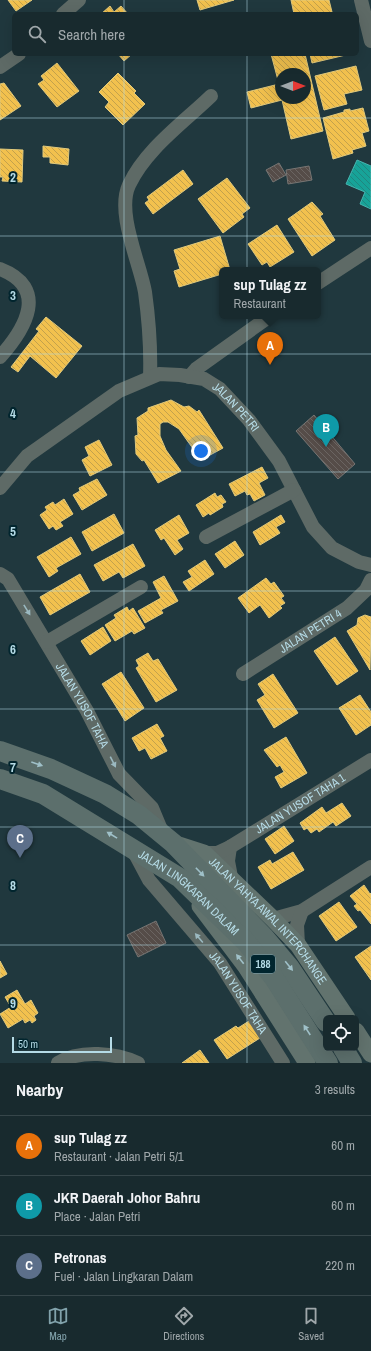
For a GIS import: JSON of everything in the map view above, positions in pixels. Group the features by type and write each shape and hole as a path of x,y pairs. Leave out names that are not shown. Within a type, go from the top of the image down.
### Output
{"highway":[{"name":"JALAN LINGKARAN DALAM","path":"0,751 51,768 105,794 139,815 168,840 264,937 290,968 323,1018"},
{"name":"JALAN LINGKARAN DALAM","path":"0,779 43,794 180,878 246,942 274,978 328,1063"},
{"path":"345,1051 352,1063"}],"main road":[{"name":"JALAN YAHYA AWAL INTERCHANGE","path":"168,840 204,853 231,877 298,944 345,1015"},
{"path":"180,878 246,967 307,1063"},
{"path":"359,1036 371,1054"}],"street":[{"path":"65,12 79,0"},
{"path":"360,0 371,41"},
{"path":"0,67 16,56"},
{"path":"150,377 151,340 145,290 125,210 128,186 143,163 166,137 211,96"},
{"path":"321,281 371,248"},
{"path":"0,269 12,274 23,283 30,300 25,319 8,348 0,357"},
{"path":"189,376 196,369 266,319"},
{"name":"JALAN PETRI","path":"0,488 27,456 119,391 159,374 189,376 204,379 220,389 249,420 279,461 313,527 332,548 359,562 371,565"},
{"path":"206,538 294,490"},
{"name":"JALAN YUSOF TAHA","path":"0,574 8,579 47,642 87,711 119,774 152,808 168,840"},
{"name":"JALAN PETRI 4","path":"243,674 347,608 366,590 371,580"},
{"path":"47,642 141,587"},
{"name":"JALAN YUSOF TAHA 1","path":"204,853 217,853 230,847 371,760"},
{"path":"230,847 228,861 231,877"},
{"name":"JALAN YUSOF TAHA","path":"132,848 150,880 220,962 283,1063"},
{"path":"273,919 302,911 371,867"},
{"path":"298,944 297,925 302,911"},
{"path":"58,1063 62,1060 84,1055 107,1055 128,1059 138,1063"}],"building: Homes":[{"path":"8,0 32,0 16,11"},
{"path":"197,0 234,0 200,10"},
{"path":"291,0 329,0 332,12 322,12 294,12"},
{"path":"110,6 114,12 103,12"},
{"path":"121,6 126,12 114,12"},
{"path":"120,56 130,56 124,61"},
{"path":"272,56 305,56 308,68 275,69"},
{"path":"310,56 342,56 312,63"},
{"path":"57,63 79,91 57,107 38,84 44,80 41,76"},
{"path":"356,66 362,90 344,94 347,104 324,110 315,76"},
{"path":"118,73 136,91 134,93 145,104 123,125 105,107 109,102 99,92"},
{"path":"311,80 323,131 291,139 283,104 311,104"},
{"path":"4,83 21,106 0,120 0,84"},
{"path":"275,85 275,102 251,108 247,92"},
{"path":"363,108 369,131 362,133 366,146 352,150 353,153 333,159 323,118 344,112 344,110 350,109 350,111"},
{"path":"43,146 69,149 68,165 50,163 50,157 43,157"},
{"path":"0,149 23,150 22,182 2,181 3,177 0,177"},
{"path":"183,170 193,184 153,214 145,203 149,200 147,197"},
{"path":"227,178 250,208 242,214 244,217 223,233 198,199"},
{"path":"312,202 323,214 320,216 335,240 312,256 288,219"},
{"path":"277,225 294,252 270,267 267,262 262,265 248,244"},
{"path":"220,236 229,267 219,267 219,275 179,287 174,271 180,269 174,250"},
{"path":"46,317 82,346 56,378 30,356 18,372 11,367 39,331 36,329"},
{"path":"171,400 184,407 189,406 197,412 199,410 223,448 201,460 179,429 168,422 163,422 160,424 160,436 166,450 181,471 158,483 144,460 142,461 136,454 135,436 138,435 137,418 148,411 148,408"},
{"path":"99,440 112,465 90,476 82,460 89,456 85,447"},
{"path":"262,467 268,478 259,483 265,495 254,501 250,494 247,495 245,491 235,496 229,484"},
{"path":"97,479 107,495 82,510 73,495 80,491 79,488"},
{"path":"215,493 217,497 221,495 226,502 222,504 223,507 210,515 209,513 203,517 196,505"},
{"path":"64,499 73,514 60,522 63,526 56,530 53,526 49,529 40,515 47,510 45,507 53,502 55,505"},
{"path":"114,514 124,533 92,551 82,532"},
{"path":"179,515 189,533 177,540 183,549 175,555 164,538 161,540 155,530"},
{"path":"281,515 285,522 276,527 280,533 260,545 253,532"},
{"path":"71,537 81,554 56,568 58,571 49,577 37,557"},
{"path":"235,541 244,555 225,568 215,554"},
{"path":"133,544 145,566 123,578 119,572 103,581 94,565"},
{"path":"205,560 214,574 189,591 183,582 192,577 188,571"},
{"path":"80,574 90,592 50,615 40,597"},
{"path":"164,576 178,601 161,610 163,613 145,623 138,611 161,598 153,582"},
{"path":"266,578 271,584 274,582 284,596 281,598 285,603 280,606 282,608 269,618 260,605 249,613 238,598"},
{"path":"127,607 129,611 133,608 145,628 134,634 132,631 115,641 105,625 116,618 114,615"},
{"path":"365,615 371,617 370,670 347,631 357,625 358,618"},
{"path":"103,627 111,641 90,655 81,641"},
{"path":"335,637 358,671 337,685 314,651"},
{"path":"148,653 153,661 158,659 177,690 156,702 136,668 139,666 136,660"},
{"path":"121,672 144,708 125,721 102,684"},
{"path":"273,674 298,713 274,728 257,700 265,695 258,684"},
{"path":"360,695 371,712 371,725 356,735 339,708"},
{"path":"157,724 164,736 160,738 167,751 151,759 145,748 139,751 132,738"},
{"path":"286,737 307,773 281,788 275,777 284,772 280,765 277,767 264,750"},
{"path":"342,803 351,816 336,826 333,822 319,832 317,829 311,833 307,828 304,830 300,823 322,807 326,813"},
{"path":"284,826 294,841 275,854 265,839"},
{"path":"293,852 304,870 271,889 258,867 270,860 272,864"},
{"path":"364,885 370,894 371,893 371,924 360,910 358,911 354,906 357,904 350,896"},
{"path":"339,902 357,927 336,941 319,916"},
{"path":"371,946 371,980 355,957"},
{"path":"0,961 7,974 0,978"},
{"path":"17,990 25,1004 31,1000 38,1013 34,1016 36,1020 32,1023 30,1020 25,1023 23,1019 8,1028 0,1014 11,1007 5,997"},
{"path":"249,1021 260,1038 227,1059 214,1040 236,1026 238,1028"},
{"path":"200,1050 209,1063 182,1063"}],"building: Public":[{"path":"357,160 371,166 371,209 360,204 365,192 346,184"}],"building: Other":[{"path":"279,163 286,175 273,182 266,170"},
{"path":"309,166 312,180 288,184 286,170"},
{"path":"314,415 355,464 338,479 296,431"},
{"path":"156,921 166,943 138,957 127,935"}],"place":[{"name":"sup Tulag zz","path":"270,365"},
{"name":"JKR Daerah Johor Bahru","path":"326,447"},
{"name":"Petronas","path":"20,858"}]}
